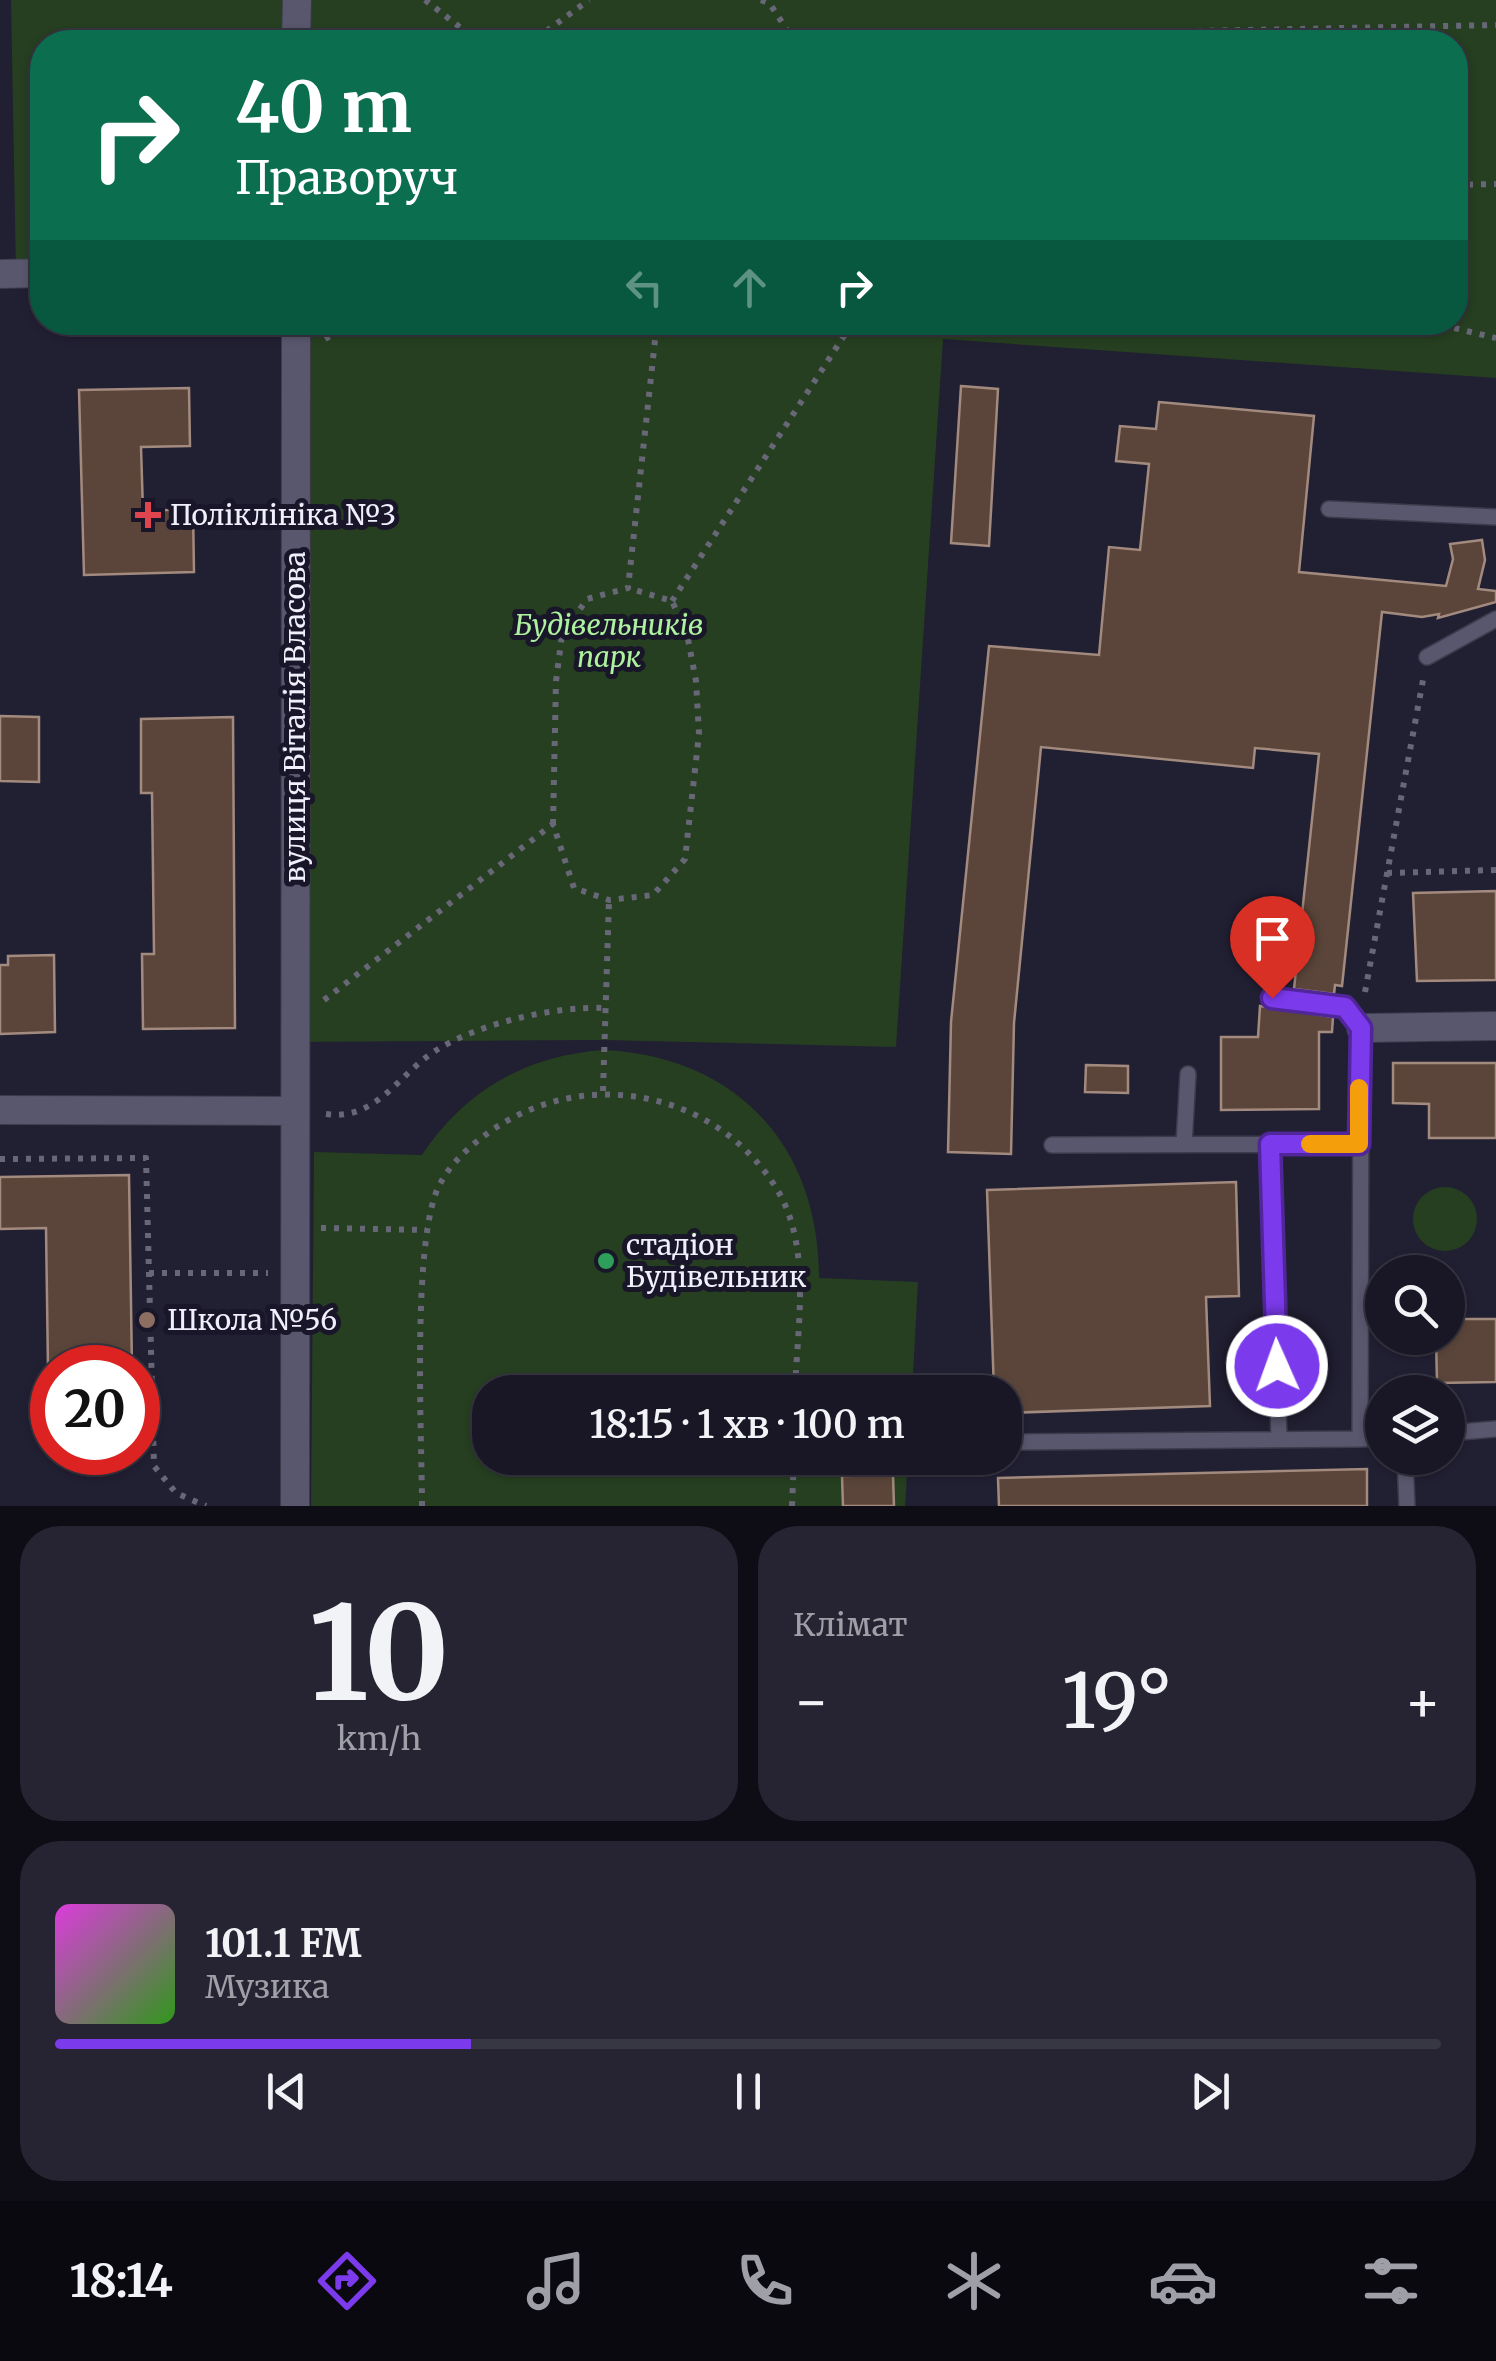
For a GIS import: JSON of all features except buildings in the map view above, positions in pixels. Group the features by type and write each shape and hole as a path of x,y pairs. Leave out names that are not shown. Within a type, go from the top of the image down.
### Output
{"street":[{"path":"296,0 296,30"},
{"path":"0,274 30,273"},
{"name":"вулиця Віталія Власова","path":"294,1506 296,335"},
{"path":"1361,1028 1496,1026"},
{"path":"0,1110 295,1111"}],"lane":[{"path":"1330,509 1496,517"},
{"path":"1427,656 1496,619"},
{"path":"1272,998 1345,1007 1361,1028 1360,1438"},
{"path":"1184,1144 1188,1074"},
{"path":"1270,1144 1279,1439"},
{"path":"1052,1145 1359,1144"},
{"path":"1465,1432 1496,1429"},
{"path":"1022,1442 1365,1438"},
{"path":"1405,1475 1407,1506"}],"path":[{"path":"425,0 464,30"},
{"path":"548,30 590,0"},
{"path":"761,0 770,4 788,30"},
{"path":"1226,30 1496,25"},
{"path":"1468,184 1496,184"},
{"path":"1468,330 1496,338"},
{"path":"628,588 656,335"},
{"path":"672,601 846,335"},
{"path":"628,588 672,601 687,634 696,681 699,734 684,859 652,895 610,900 574,888 553,824 556,681 562,635 587,599 628,588"},
{"path":"1361,1028 1427,656"},
{"path":"295,1022 553,824"},
{"path":"1387,873 1496,870"},
{"path":"602,1092 610,900"},
{"path":"295,1111 337,1116 370,1108 437,1050 567,1006 605,1008"},
{"path":"422,1506 426,1230 440,1182 472,1144 536,1105 602,1092 670,1104 698,1115 739,1144 779,1193 798,1250 795,1375"},
{"path":"0,1159 146,1158 154,1466 176,1493 206,1506"},
{"path":"295,1226 426,1230"},
{"path":"149,1273 295,1273"},
{"path":"792,1506 793,1475"}],"green space":[{"name":"Будівельників парк","path":"11,0 1496,0 1496,378 943,339 896,1047 604,1040 295,1042 296,335 1468,335 1468,30 30,30 30,273 16,273"},
{"name":"стадіон Будівельник","path":"603,1050 651,1056 693,1070 730,1090 761,1117 786,1149 804,1188 815,1231 819,1278 918,1282 913,1375 472,1375 472,1475 907,1475 905,1506 311,1506 314,1152 422,1155 458,1112 500,1080 548,1060"},
{"path":"1445,1187 1468,1196 1477,1219 1468,1242 1445,1251 1422,1242 1413,1219 1422,1196"}],"slow traffic":[{"path":"1310,1144 1359,1144 1359,1088"}],"place":[{"name":"Поліклініка №3","path":"148,515"},
{"name":"стадіон Будівельник","path":"606,1261"},
{"name":"Школа №56","path":"147,1320"}],"route":[{"path":"1272,998 1345,1007 1361,1028 1359,1144 1270,1144 1277,1366"}]}
